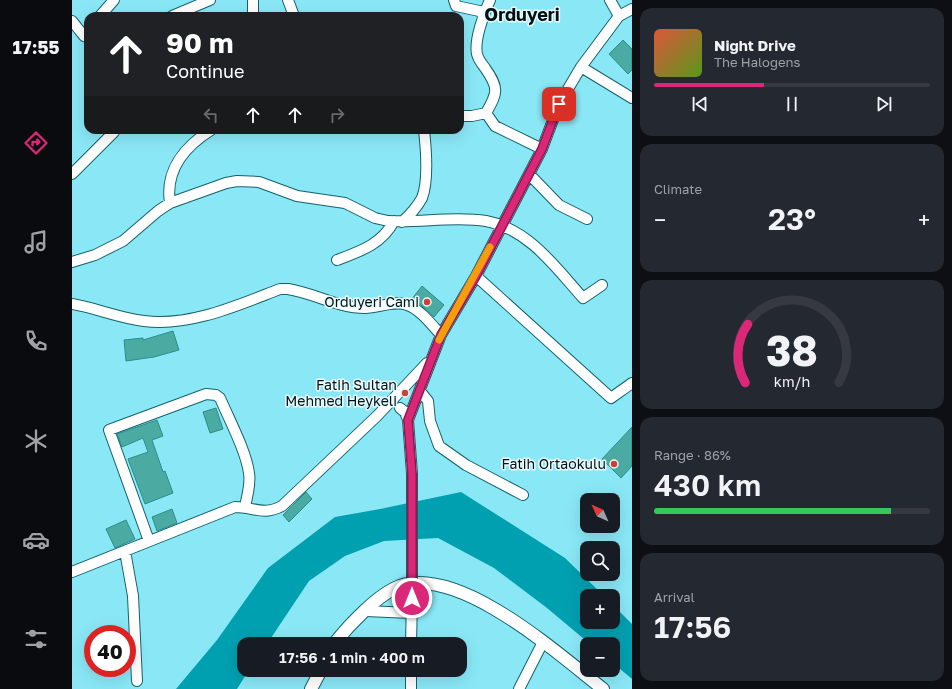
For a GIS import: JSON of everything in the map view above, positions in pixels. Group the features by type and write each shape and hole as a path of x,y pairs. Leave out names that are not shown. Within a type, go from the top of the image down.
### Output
{"main road":[{"path":"339,637 346,628 386,593 400,586 416,583 437,585 463,593 488,605 543,642 603,689"},
{"path":"311,689 317,677"}],"street":[{"path":"104,12 114,0"},
{"path":"182,12 210,0"},
{"path":"253,0 253,12"},
{"path":"288,0 292,12"},
{"path":"454,0 456,6 484,12"},
{"path":"486,113 496,92 494,80 477,54 477,48 484,12 490,0"},
{"path":"610,0 619,16"},
{"path":"408,420 441,335 476,276 542,149 559,104 581,67 619,16 632,9"},
{"path":"72,21 84,36"},
{"path":"581,67 632,98"},
{"path":"464,116 486,113"},
{"path":"486,113 495,126 542,149"},
{"path":"72,174 112,134"},
{"path":"170,203 168,185 179,160 193,143 205,134"},
{"path":"337,260 378,242 398,221 418,205 424,190 424,134"},
{"path":"528,174 559,205 587,219"},
{"path":"72,262 95,255 123,241 170,203 226,183 248,181 259,182 297,196 344,203 375,218 398,221 486,221 522,235 545,255 583,298 602,285"},
{"path":"476,276 611,398 632,383"},
{"path":"72,304 130,318 163,322 180,320 221,311 280,289 288,289 348,307 367,308 394,304 408,305 415,308 441,335"},
{"path":"72,572 222,511 235,507 245,507 262,512 273,511 282,506 377,416 432,358"},
{"path":"420,391 428,401 430,421 439,446 466,465 523,495"},
{"path":"149,541 109,430 206,394 216,395 220,398 246,460 250,484 245,507"},
{"path":"377,416 386,409 394,407 405,408 416,402"},
{"path":"400,408 405,412 408,420 412,474 411,637"},
{"path":"125,551 133,596 136,681"},
{"path":"366,611 411,613"},
{"path":"519,689 543,642"},
{"path":"411,677 412,689"}],"water":[{"path":"461,492 565,558 580,573 580,581 589,581 597,589 580,589 580,629 620,629 620,612 632,624 632,679 620,669 620,637 582,637 547,608 494,568 438,538 384,541 345,556 309,581 272,637 237,637 237,677 245,677 237,689 176,689 217,640 268,568 335,517"}],"building":[{"path":"623,40 632,49 632,70 628,74 609,54"},
{"name":"Orduyeri Cami","path":"422,286 444,305 434,317 421,305 411,300"},
{"path":"173,331 179,350 154,357 126,361 124,340 143,338 143,340"},
{"path":"216,408 223,429 210,433 203,412"},
{"path":"157,420 163,436 152,440 163,472 165,471 173,493 145,504 128,459 148,452 143,438 122,447 117,434"},
{"path":"632,427 632,466 621,478 602,459"},
{"path":"306,492 312,499 289,522 283,515"},
{"path":"172,509 177,523 157,531 152,517"},
{"path":"126,520 135,539 115,548 106,529"}],"slow traffic":[{"path":"439,340 476,276 490,247"}],"place":[{"name":"Orduyeri Cami","path":"427,302"},
{"name":"Fatih Sultan Mehmed Heykeli","path":"405,393"},
{"name":"Fatih Ortaokulu","path":"614,464"}],"district":[{"name":"Orduyeri","path":"522,15"}],"route":[{"path":"412,598 412,474 408,420 441,335 476,276 542,149 559,104"}]}
